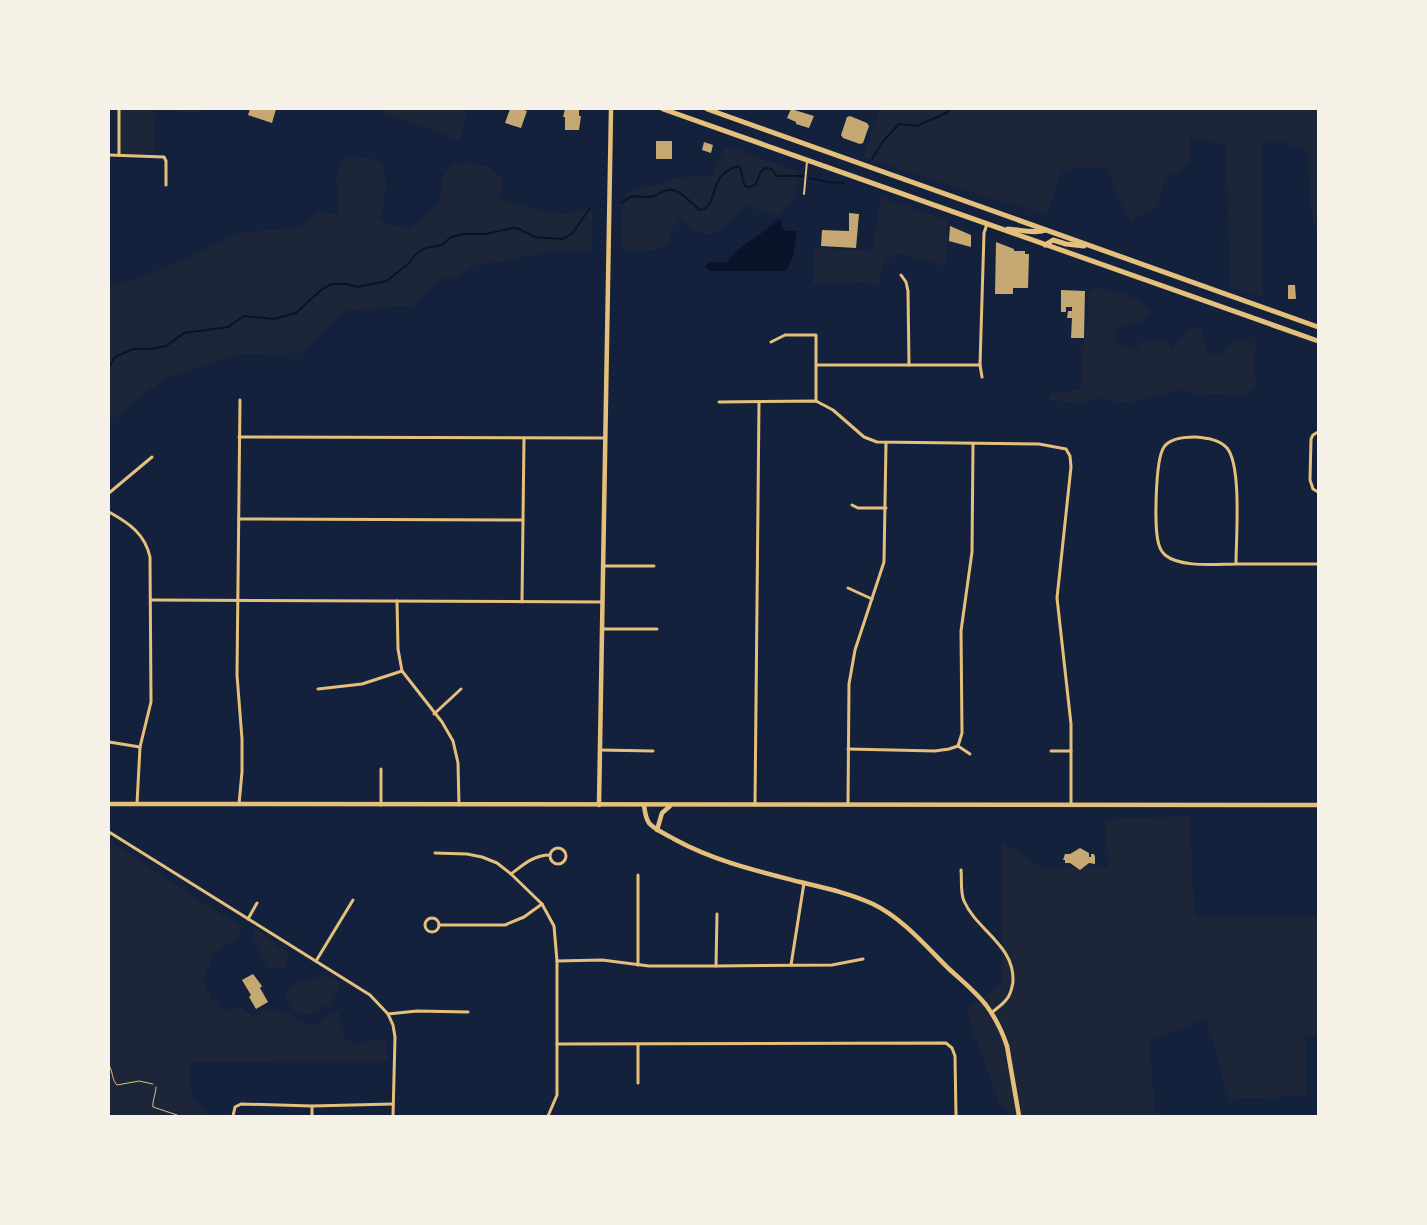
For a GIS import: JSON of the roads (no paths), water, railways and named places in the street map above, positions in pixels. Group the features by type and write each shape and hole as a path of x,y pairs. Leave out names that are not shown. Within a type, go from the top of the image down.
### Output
{"main road":[{"path":"599,805 610,109"},
{"path":"664,109 1318,341"},
{"path":"707,109 1318,326"},
{"path":"1000,229 1028,231 1035,234 1047,230"},
{"path":"1045,244 1053,240 1066,244 1092,246"},
{"path":"109,804 1318,805"},
{"path":"644,805 648,820 657,830 681,843 724,862 853,896 873,904 907,928 978,996 991,1013 1003,1034 1007,1046 1017,1116"},
{"path":"657,830 662,813 671,805"}],"street":[{"path":"119,109 119,156"},
{"path":"109,155 164,157 166,161 166,185"},
{"path":"982,377 980,365 984,234 987,224"},
{"path":"901,275 906,282 908,291 909,365"},
{"path":"771,342 785,335 816,335 816,401"},
{"path":"816,365 980,365"},
{"path":"239,804 242,772 242,739 237,675 240,400"},
{"path":"719,402 816,401 830,408 866,438 886,443 1039,444 1066,449 1070,456 1070,467 1057,598 1070,715 1071,805"},
{"path":"755,805 759,402"},
{"path":"1318,432 1311,439 1310,480 1313,489 1318,492"},
{"path":"1236,564 1235,470 1226,446 1213,440 1191,437 1173,440 1165,446 1160,457 1158,470 1157,530 1159,544 1165,554 1189,563 1236,564 1318,564"},
{"path":"240,438 605,438"},
{"path":"522,602 524,438"},
{"path":"848,805 849,684 851,666 884,562 886,443"},
{"path":"848,749 935,751 958,746 961,742 961,631 972,552 974,444"},
{"path":"109,493 152,457"},
{"path":"852,506 858,508 886,508"},
{"path":"109,512 131,526 145,541 150,558 151,702 140,746 137,804"},
{"path":"239,519 523,520"},
{"path":"603,566 654,566"},
{"path":"848,588 872,600"},
{"path":"151,600 602,602"},
{"path":"397,601 398,650 402,671 450,735 456,748 458,805"},
{"path":"602,628 658,629"},
{"path":"318,689 362,684 402,671"},
{"path":"434,714 461,689"},
{"path":"109,742 140,746"},
{"path":"958,746 970,754"},
{"path":"600,750 654,751"},
{"path":"1051,752 1071,752"},
{"path":"381,769 381,805"},
{"path":"109,832 370,995 388,1014 395,1037 393,1116"},
{"path":"511,874 535,857 550,855 555,849 559,848 565,853 565,858 563,862 558,863 551,860 550,855"},
{"path":"435,853 467,854 482,857 496,863 511,874 542,904 554,926 557,961 556,1095 548,1116"},
{"path":"961,870 962,899 980,924 1003,948 1011,962 1013,974 1012,989 1007,1000 991,1013"},
{"path":"638,875 638,965"},
{"path":"791,965 804,883"},
{"path":"316,961 353,900"},
{"path":"248,919 257,903"},
{"path":"439,925 489,926 508,924 524,917 542,904"},
{"path":"716,966 717,914"},
{"path":"431,918 436,919 439,925 438,929 432,932 428,931 425,925 427,920 431,918"},
{"path":"557,961 602,960 638,965 716,966 832,965 863,959"},
{"path":"388,1014 417,1011 468,1012"},
{"path":"556,1044 946,1043 952,1048 955,1056 956,1116"},
{"path":"638,1044 638,1083"},
{"path":"233,1116 235,1107 241,1104 312,1106 393,1104"},
{"path":"312,1106 312,1116"}],"lane":[{"path":"804,194 807,160"}],"waterway":[{"path":"872,159 884,140 899,124 917,126 951,109"},
{"path":"621,203 636,196 652,197 672,190 677,191 700,210 706,208 710,203 717,183 722,176 729,170 739,166 743,182 747,187 756,184 764,168 772,169 776,176 804,176"},
{"path":"809,178 844,183"},
{"path":"109,367 115,357 133,349 152,349 166,346 184,333 228,327 244,316 274,319 296,313 321,290 331,284 346,284 358,287 387,281 409,263 417,253 426,248 442,245 451,237 464,234 485,234 514,228 535,237 563,239 572,234 590,208"}]}
